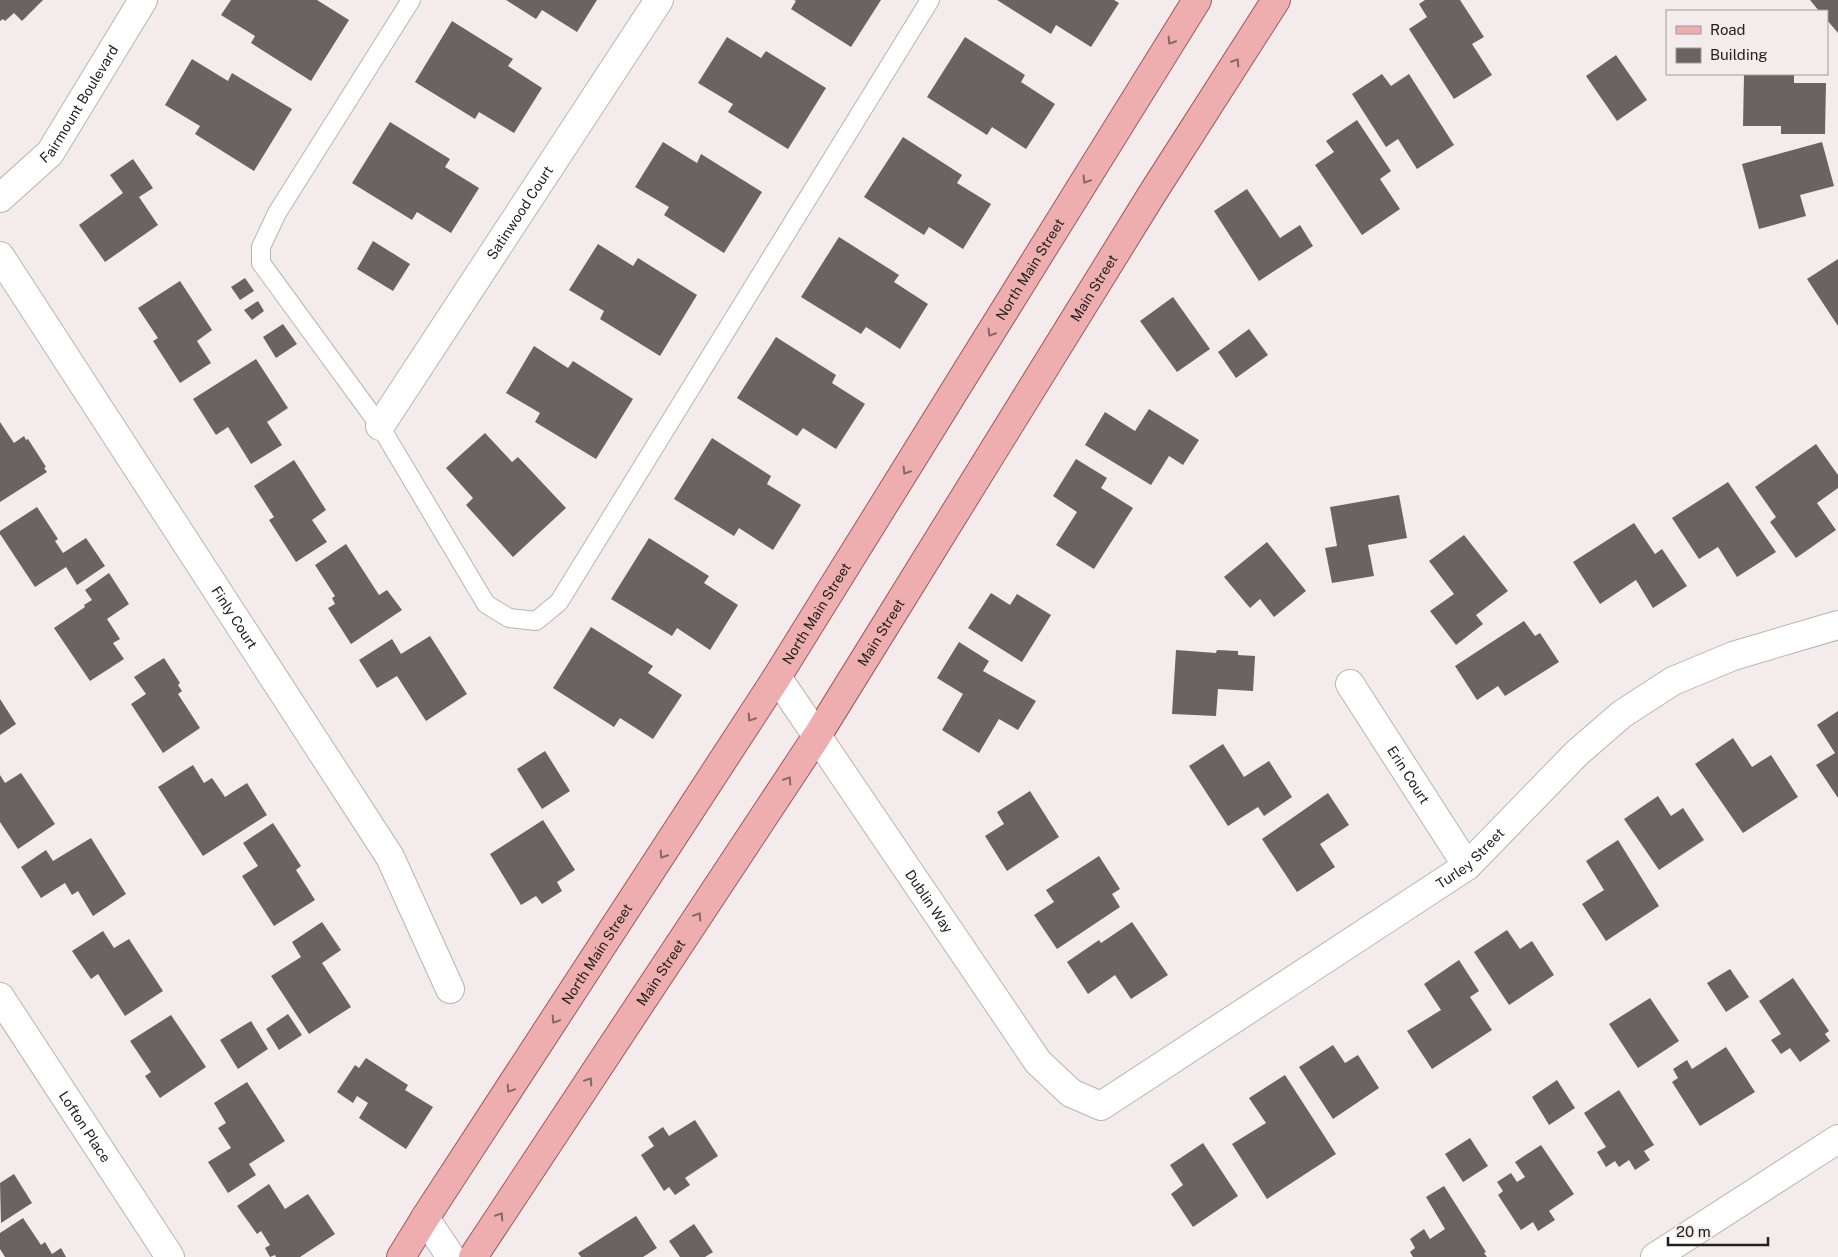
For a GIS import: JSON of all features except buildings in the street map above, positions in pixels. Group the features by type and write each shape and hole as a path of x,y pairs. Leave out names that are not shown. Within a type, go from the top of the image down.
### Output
{"main road":[{"name":"North Main Street","path":"425,1218 777,677 1197,0"},
{"name":"Main Street","path":"473,1257 817,736 1152,194 1276,0"},
{"path":"402,1257 425,1218"}],"street":[{"name":"Fairmount Boulevard","path":"0,198 50,153 143,0"},
{"name":"Satinwood Court","path":"380,426 659,0"},
{"name":"Finly Court","path":"0,256 390,857 450,989"},
{"name":"Turley Street","path":"1101,1106 1467,866 1577,753 1622,714 1658,690 1672,681 1734,656 1838,625"},
{"name":"Dublin Way","path":"777,677 1038,1062 1071,1093 1101,1106"},
{"name":"Erin Court","path":"1350,684 1467,866"},
{"name":"Lofton Place","path":"0,998 170,1257"},
{"path":"1654,1257 1838,1139"},
{"path":"425,1218 451,1257"}],"lane":[{"path":"411,0 277,213 261,247 262,263 380,426 486,604 509,618 536,621 558,602 930,0"}]}
